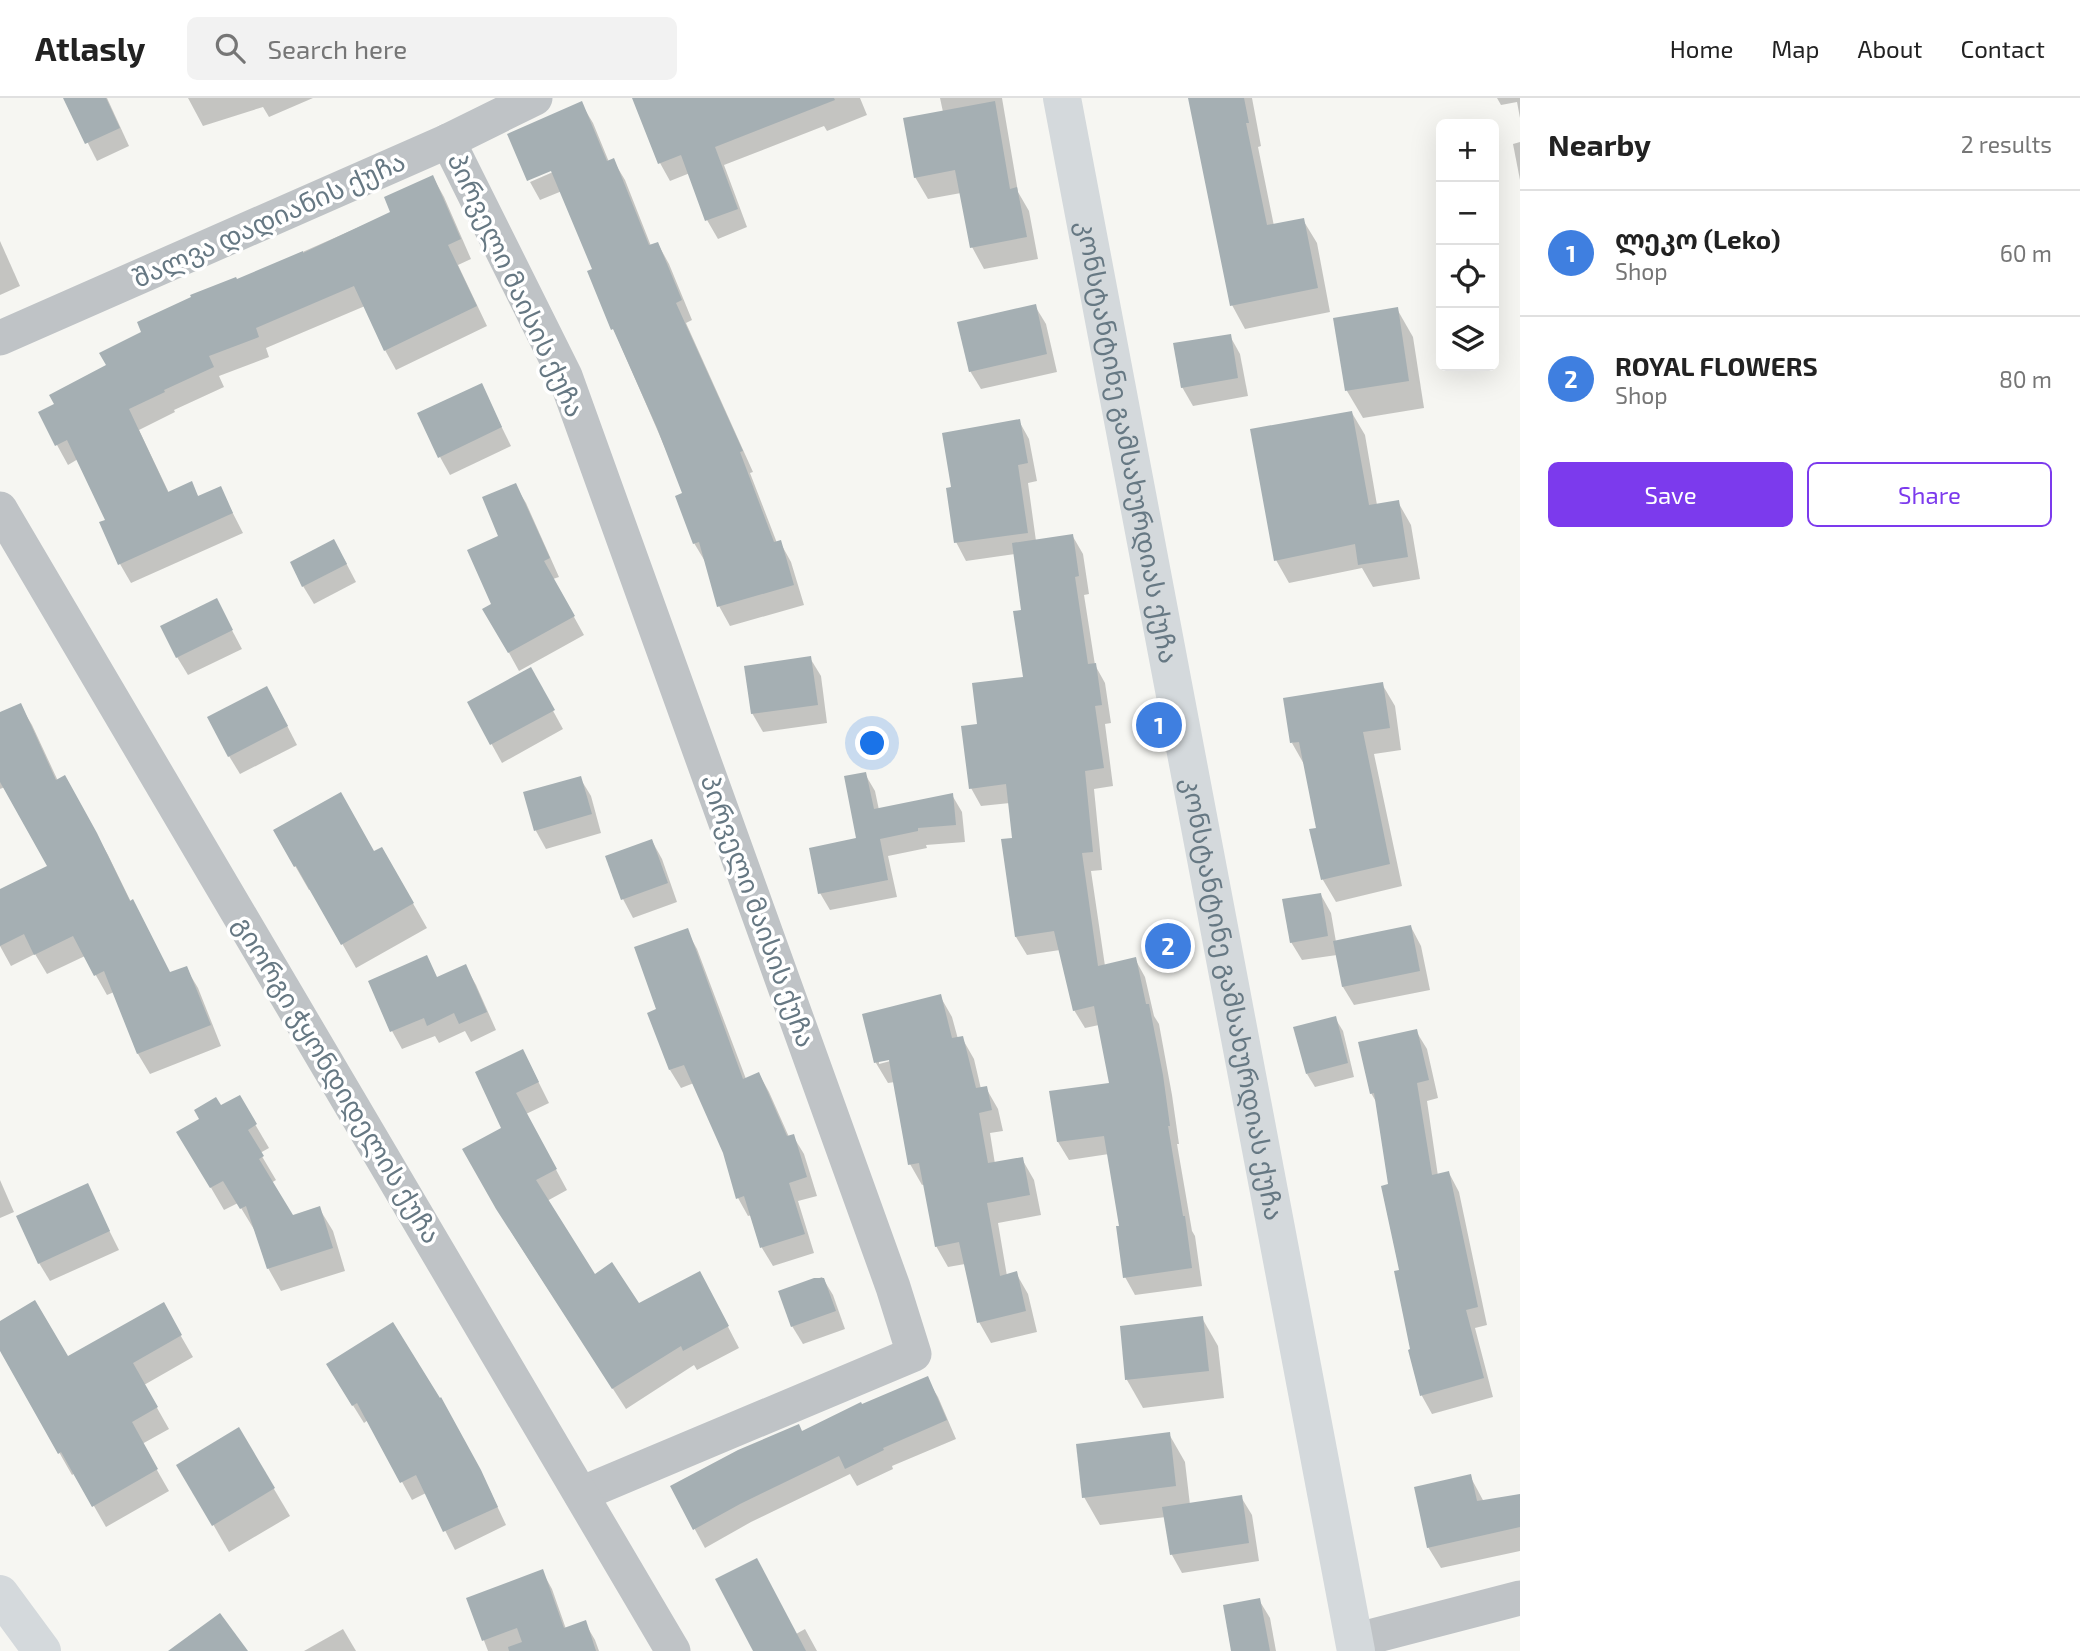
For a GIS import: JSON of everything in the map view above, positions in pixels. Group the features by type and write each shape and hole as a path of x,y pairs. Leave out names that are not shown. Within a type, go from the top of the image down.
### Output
{"main road":[{"name":"კონსტანტინე გამსახურდიას ქუჩა","path":"1062,98 1355,1646"},
{"path":"0,1594 41,1651"}],"street":[{"name":"შალვა დადიანის ქუჩა","path":"0,338 449,141 535,98"},
{"name":"პირველი მაისის ქუჩა","path":"449,141 565,376 884,1261 914,1353 581,1494"},
{"name":"გიორგი ჭყონდიდელის ქუჩა","path":"0,509 673,1651"},
{"path":"1355,1646 1520,1598"}],"building":[{"path":"63,98 106,98 120,128 85,144"},
{"path":"632,98 835,100 715,147 738,209 705,221 681,155 658,164"},
{"path":"1188,98 1244,98 1249,123 1246,123 1267,225 1304,218 1318,288 1230,306"},
{"path":"582,101 607,161 614,158 649,245 658,242 682,300 676,303 743,451 740,452 774,542 781,540 794,585 717,607 699,542 693,544 675,496 682,493 657,428 613,329 611,330 587,271 592,269 551,171 527,181 507,134"},
{"path":"995,101 1010,189 1017,187 1027,237 970,248 955,170 914,178 903,118"},
{"path":"433,175 461,239 448,245 477,306 384,351 354,286 256,328 259,337 209,356 214,367 129,409 168,492 192,481 198,496 221,486 233,513 118,565 99,522 105,520 67,440 55,446 38,412 54,404 49,395 106,365 99,353 141,332 137,322 191,297 190,295 303,253 390,212 384,197"},
{"path":"1036,304 1047,354 969,372 957,322"},
{"path":"1398,307 1409,381 1345,391 1333,318"},
{"path":"1231,334 1238,378 1181,388 1173,343"},
{"path":"482,383 502,427 438,458 417,413"},
{"path":"1352,411 1369,505 1399,500 1408,557 1358,565 1355,544 1274,561 1250,429"},
{"path":"1020,419 1028,463 1018,465 1028,533 954,543 946,488 951,487 942,433"},
{"path":"516,483 550,558 544,561 575,616 508,653 482,609 491,604 467,550 498,536 482,497"},
{"path":"1073,534 1079,576 1075,577 1088,664 1096,663 1102,705 1095,706 1104,768 1085,771 1093,852 1082,853 1098,966 1136,957 1146,1004 1149,1004 1163,1075 1168,1126 1192,1268 1123,1278 1116,1226 1119,1226 1104,1136 1057,1142 1049,1091 1109,1083 1094,1006 1073,1011 1054,931 1015,937 1001,839 1012,838 1006,784 969,789 961,726 977,724 972,683 1023,677 1013,611 1021,610 1012,543"},
{"path":"334,539 347,564 302,587 290,562"},
{"path":"217,598 233,630 176,658 160,626"},
{"path":"811,656 818,705 751,714 744,666"},
{"path":"531,667 555,710 490,745 467,702"},
{"path":"1383,682 1390,728 1363,732 1390,864 1321,880 1309,829 1316,828 1299,742 1290,743 1283,698"},
{"path":"267,686 288,726 228,757 207,717"},
{"path":"21,703 56,780 65,775 170,972 187,966 211,1025 137,1054 104,971 94,976 73,936 34,955 24,934 0,946 0,889 47,866 0,782 0,712"},
{"path":"866,772 874,809 953,793 956,825 918,828 918,831 880,839 888,880 818,894 809,848 856,838 844,776"},
{"path":"581,776 592,814 534,831 523,792"},
{"path":"341,792 374,851 382,847 414,903 341,945 273,830"},
{"path":"652,839 668,883 621,900 605,856"},
{"path":"1321,893 1328,936 1290,943 1282,899"},
{"path":"1411,925 1420,971 1342,987 1333,941"},
{"path":"688,928 743,1079 759,1072 787,1136 794,1134 807,1177 789,1183 805,1234 760,1248 744,1196 736,1199 723,1153 684,1065 669,1070 647,1013 656,1009 634,947"},
{"path":"427,955 437,977 466,964 487,1012 459,1024 454,1013 427,1026 424,1018 390,1032 368,981"},
{"path":"941,994 952,1038 963,1036 976,1088 987,1086 992,1110 979,1113 988,1163 1023,1157 1030,1195 987,1203 1000,1276 1017,1271 1026,1311 977,1323 959,1242 935,1247 919,1163 908,1165 889,1060 874,1063 862,1014"},
{"path":"1336,1016 1348,1063 1306,1074 1293,1027"},
{"path":"1417,1029 1429,1080 1417,1083 1432,1175 1449,1171 1478,1307 1466,1310 1484,1378 1420,1396 1408,1350 1410,1349 1394,1271 1399,1270 1381,1186 1388,1184 1374,1093 1370,1094 1358,1042"},
{"path":"523,1049 539,1082 516,1093 557,1169 536,1180 595,1274 612,1262 639,1303 700,1271 729,1326 683,1351 681,1346 612,1389 496,1209 462,1149 501,1128 475,1072"},
{"path":"240,1095 257,1124 248,1130 264,1156 259,1159 293,1215 320,1206 333,1248 267,1269 246,1206 240,1209 223,1181 210,1188 176,1132 199,1119 194,1110 216,1097 221,1105"},
{"path":"88,1183 110,1231 38,1264 16,1216"},
{"path":"814,1278 824,1278 836,1311 791,1327 778,1291"},
{"path":"35,1300 68,1356 164,1302 182,1335 133,1363 158,1407 132,1422 158,1469 92,1507 61,1452 58,1454 0,1351 0,1321"},
{"path":"1203,1316 1209,1371 1125,1380 1120,1326"},
{"path":"393,1322 441,1397 498,1507 443,1532 416,1475 400,1483 357,1403 352,1406 326,1364"},
{"path":"928,1376 947,1420 883,1448 884,1450 845,1469 839,1456 693,1530 670,1486 738,1450 799,1424 802,1431 861,1402 862,1404"},
{"path":"239,1427 275,1488 212,1526 176,1465"},
{"path":"1170,1432 1176,1486 1082,1498 1076,1444"},
{"path":"1471,1474 1477,1501 1520,1494 1520,1527 1427,1548 1414,1487"},
{"path":"1242,1495 1249,1543 1170,1555 1162,1507"},
{"path":"757,1558 806,1651 753,1651 715,1579"},
{"path":"543,1569 564,1628 586,1620 596,1651 509,1651 508,1647 522,1642 517,1628 482,1641 466,1598"},
{"path":"1260,1598 1270,1651 1231,1651 1223,1605"},
{"path":"220,1613 248,1651 168,1651"}],"place":[{"name":"ლეკო (Leko)","path":"1159,725"},
{"name":"ROYAL FLOWERS","path":"1168,946"}]}
